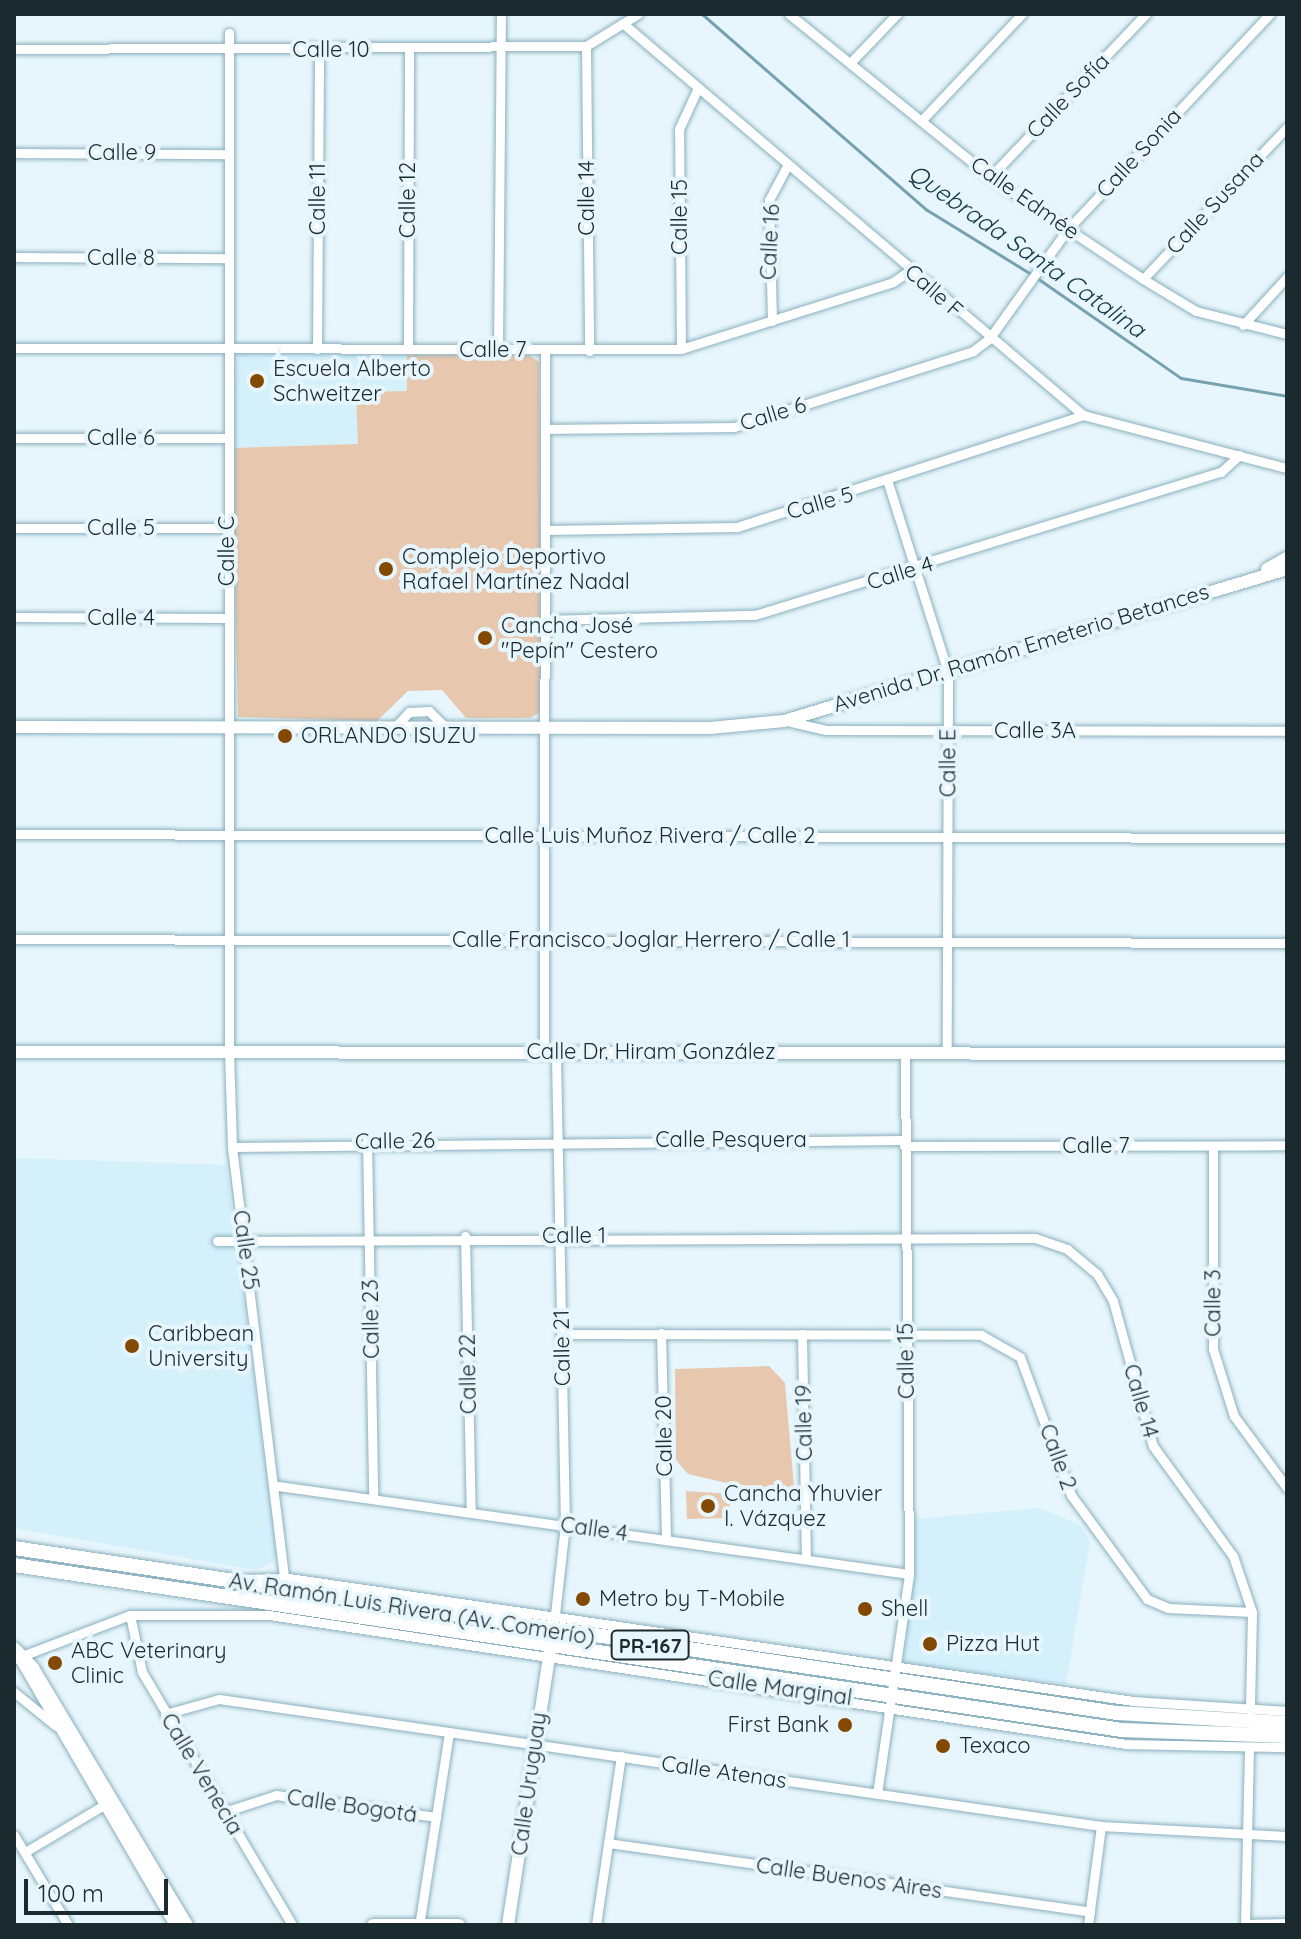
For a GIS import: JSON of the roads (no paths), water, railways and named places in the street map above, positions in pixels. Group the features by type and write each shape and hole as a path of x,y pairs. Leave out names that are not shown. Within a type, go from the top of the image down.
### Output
{"main road":[{"name":"Av. Ramón Luis Rivera (Av. Comerío)","path":"14,1548 228,1581 288,1585 551,1637"},
{"name":"Av. Ramón Luis Rivera (Av. Comerío)","path":"14,1565 551,1637 894,1687 1180,1722 1287,1723"},
{"name":"Av. Ramón Luis Rivera (Av. Comerío)","path":"894,1687 1122,1730 1287,1736"}],"street":[{"path":"498,350 501,14"},
{"name":"Calle 10","path":"14,49 500,50 586,46 626,26 638,14"},
{"name":"Calle Edmée","path":"789,14 990,177 1143,279 1196,311 1287,334"},
{"path":"850,63 897,14"},
{"path":"921,121 1022,14"},
{"name":"Calle Sofía","path":"990,177 1146,14"},
{"name":"Calle Sonia","path":"989,339 1067,230 1270,14"},
{"name":"Calle F","path":"626,26 989,339 1083,415 1287,468"},
{"name":"Calle C","path":"229,33 225,939 229,1051"},
{"name":"Calle 14","path":"586,46 589,351"},
{"name":"Calle 11","path":"317,349 319,50"},
{"name":"Calle 12","path":"408,349 409,50"},
{"name":"Calle 15","path":"681,349 679,129 697,90"},
{"name":"Calle Susana","path":"1143,279 1287,127"},
{"name":"Calle 9","path":"14,153 229,154"},
{"name":"Calle 16","path":"772,321 769,200 787,166"},
{"name":"Calle 8","path":"14,257 229,258"},
{"name":"Calle 7","path":"14,348 681,349 772,321 910,270"},
{"path":"1243,325 1287,277"},
{"name":"Calle 6","path":"545,429 734,427 973,351 989,339"},
{"name":"Calle 21","path":"545,350 544,940 558,1141 565,1525 551,1637"},
{"name":"Calle 5","path":"545,530 737,527 888,483 1083,415"},
{"name":"Calle 6","path":"14,438 228,438"},
{"name":"Calle 4","path":"544,620 755,615 916,569 1221,472 1239,455"},
{"name":"Calle E","path":"888,483 948,672 947,1052"},
{"name":"Calle 5","path":"14,528 227,528"},
{"name":"Avenida Dr. Ramón Emeterio Betances","path":"1257,575 1287,558"},
{"name":"Avenida Dr. Ramón Emeterio Betances","path":"14,727 544,727 784,721 1257,575 1287,569"},
{"name":"Calle 4","path":"14,617 227,618"},
{"name":"Calle 3A","path":"784,721 826,730 1287,731"},
{"name":"Calle Luis Muñoz Rivera / Calle 2","path":"14,834 1287,838"},
{"name":"Calle Francisco Joglar Herrero / Calle 1","path":"14,939 1287,943"},
{"name":"Calle 25","path":"229,1051 232,1147 278,1486 288,1585"},
{"name":"Calle Dr. Hiram González","path":"14,1052 1287,1054"},
{"name":"Calle 15","path":"877,1794 909,1574 904,1237 905,1052"},
{"name":"Calle 26","path":"232,1147 367,1140 558,1141"},
{"name":"Calle 23","path":"367,1140 373,1498"},
{"name":"Calle Pesquera","path":"558,1141 904,1143"},
{"name":"Calle 7","path":"904,1143 1287,1145"},
{"name":"Calle 3","path":"1213,1146 1213,1349 1234,1416 1287,1488"},
{"name":"Calle 1","path":"217,1241 244,1237 370,1236 904,1237"},
{"name":"Calle 22","path":"465,1236 471,1511"},
{"name":"Calle 14","path":"904,1237 1035,1238 1067,1249 1097,1274 1113,1301 1153,1446 1233,1556 1252,1612 1250,1710"},
{"name":"Calle 20","path":"661,1333 666,1539"},
{"path":"562,1334 906,1334"},
{"name":"Calle 19","path":"802,1334 806,1559"},
{"name":"Calle 2","path":"906,1334 981,1335 1020,1357 1071,1495 1147,1599 1168,1608 1252,1612"},
{"name":"Calle 4","path":"278,1486 909,1574"},
{"path":"16,1655 130,1615"},
{"name":"Calle Marginal","path":"130,1615 269,1615 551,1637 894,1687 1287,1711"},
{"name":"Calle Venecia","path":"130,1615 142,1672 292,1925"},
{"name":"Calle Uruguay","path":"508,1925 551,1637"},
{"path":"16,1655 56,1726 108,1803 176,1925"},
{"path":"16,1655 187,1925"},
{"name":"Calle Marginal","path":"894,1687 1126,1744 1287,1747"},
{"path":"14,1692 56,1726"},
{"name":"Calle Atenas","path":"165,1714 219,1699 1101,1826 1247,1837 1287,1836"},
{"path":"420,1920 449,1732"},
{"path":"1249,1748 1245,1925 1287,1923"},
{"path":"596,1925 621,1756"},
{"name":"Calle Bogotá","path":"224,1812 276,1795 436,1817"},
{"path":"25,1852 108,1803"},
{"path":"1088,1925 1101,1826"},
{"path":"14,1835 68,1925"},
{"name":"Calle Buenos Aires","path":"608,1843 1090,1912"},
{"path":"373,1925 420,1920 459,1925"}],"waterway":[{"name":"Quebrada Santa Catalina","path":"702,14 927,210 1031,274"},
{"name":"Quebrada Santa Catalina","path":"1037,278 1181,378 1287,396"}],"place":[{"name":"Escuela Alberto Schweitzer","path":"257,381"},
{"name":"Complejo Deportivo Rafael Martínez Nadal","path":"386,569"},
{"name":"Cancha José \"Pepín\" Cestero","path":"485,638"},
{"name":"ORLANDO ISUZU","path":"285,736"},
{"name":"Caribbean University","path":"132,1346"},
{"name":"Cancha Yhuvier I. Vázquez","path":"708,1506"},
{"name":"Metro by T-Mobile","path":"583,1599"},
{"name":"Shell","path":"865,1609"},
{"name":"Pizza Hut","path":"930,1644"},
{"name":"ABC Veterinary Clinic","path":"55,1663"},
{"name":"First Bank","path":"845,1725"},
{"name":"Texaco","path":"943,1746"}]}
